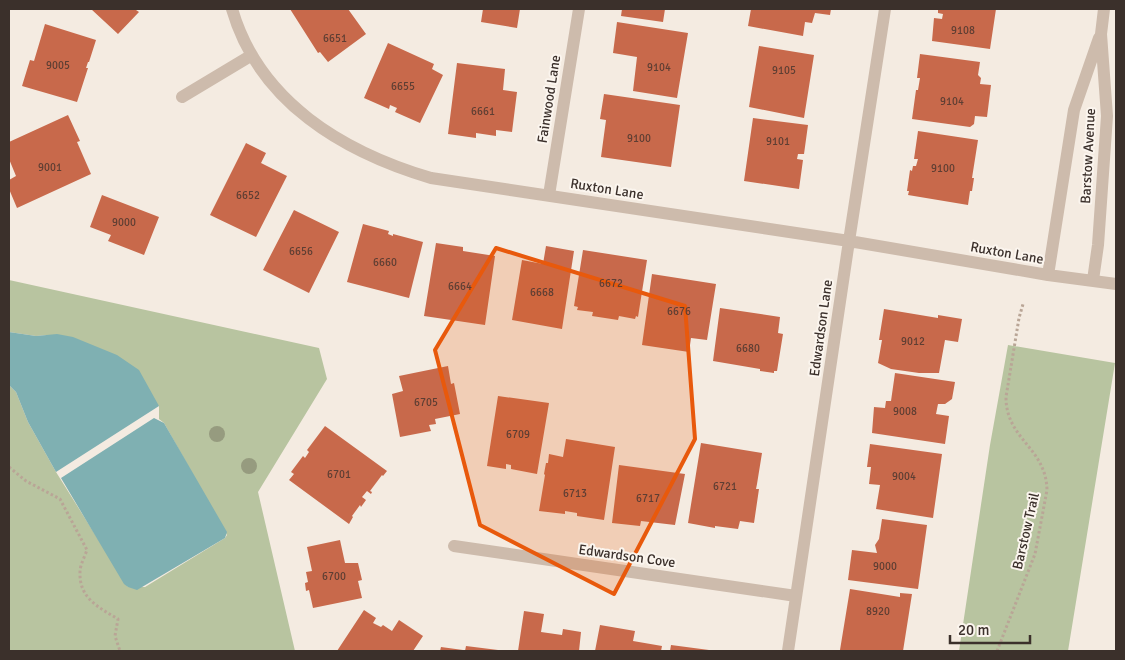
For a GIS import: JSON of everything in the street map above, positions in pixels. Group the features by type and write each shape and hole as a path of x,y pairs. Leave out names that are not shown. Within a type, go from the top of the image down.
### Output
{"street":[{"name":"Ruxton Lane","path":"232,9 236,25 252,56 270,80 308,118 328,134 377,160 431,178 849,241 1048,275 1116,284"},
{"name":"Fainwood Lane","path":"549,195 579,9"},
{"name":"Edwardson Lane","path":"788,651 885,9"},
{"name":"Barstow Avenue","path":"1093,280 1098,244 1107,116 1101,34 1104,9"},
{"name":"Barstow Avenue","path":"1048,275 1074,110 1101,34"},
{"path":"182,97 252,56"},
{"name":"Edwardson Cove","path":"454,546 796,596"}],"path":[{"name":"Barstow Trail","path":"996,651 1035,554 1048,490 1047,481 1040,462 1015,430 1006,409 1006,397 1023,304"},
{"path":"9,467 26,481 60,499 87,550 80,571 83,591 96,606 118,618 115,636 120,651"}],"highlighted area":[{"path":"496,248 685,306 695,439 614,594 480,525 435,350"}],"green space":[{"path":"9,280 319,348 327,379 258,492 295,651 9,651 9,385 16,392 28,422 56,472 128,587 145,587 227,535 164,423 159,419 159,406 47,335 36,336 9,332"},
{"path":"1008,345 1115,363 1068,651 959,651 990,445"}],"water":[{"path":"9,332 36,336 57,334 73,337 117,355 139,370 159,406 56,472 28,422 16,392 9,385"},
{"path":"154,418 164,423 227,532 225,538 137,590 124,584 61,478"}],"building":[{"path":"91,9 137,9 139,12 118,34"},
{"path":"290,9 348,9 366,34 328,62 320,52 318,53"},
{"path":"483,9 520,9 517,28 481,22"},
{"path":"622,9 665,9 663,22 621,16"},
{"path":"751,9 831,9 830,15 815,13 812,23 805,22 803,36 748,26"},
{"path":"938,9 996,9 990,49 932,41 934,18 942,19 943,14 938,13"},
{"path":"617,22 688,33 677,98 633,91 637,57 613,53"},
{"path":"45,24 96,40 77,102 22,86 30,60 34,61"},
{"path":"388,43 434,64 432,69 443,75 420,123 395,112 397,108 390,105 389,109 364,98"},
{"path":"759,46 814,55 804,118 749,107"},
{"path":"920,54 980,62 978,75 981,78 980,84 991,85 987,117 975,116 974,124 970,127 912,119 916,90 918,90 920,78 917,78"},
{"path":"457,63 505,69 503,90 517,92 512,132 496,130 496,136 476,133 476,138 448,134"},
{"path":"604,94 680,105 671,167 601,157 606,120 600,119"},
{"path":"68,115 80,141 77,142 91,174 17,208 9,189 9,180 16,176 9,159 9,142"},
{"path":"753,118 808,125 804,154 798,154 797,159 803,160 799,189 744,181"},
{"path":"918,131 978,140 972,178 974,178 972,191 970,191 968,205 908,195 910,170 912,171 913,166 916,166 918,159 914,159"},
{"path":"246,143 266,153 261,163 287,176 256,237 210,215"},
{"path":"102,195 159,217 144,255 108,241 111,235 90,227"},
{"path":"294,210 339,232 309,293 263,270"},
{"path":"363,224 389,231 388,234 393,236 393,234 423,242 409,298 347,282"},
{"path":"436,243 463,247 463,251 495,256 485,325 424,316"},
{"path":"546,246 574,251 562,329 512,320 522,260 543,264"},
{"path":"583,250 647,260 638,317 636,316 635,319 619,316 618,320 592,316 593,312 577,310 578,307 574,306"},
{"path":"652,274 716,284 707,340 691,338 689,352 642,345"},
{"path":"720,308 780,317 778,333 783,334 777,371 774,371 774,373 760,371 760,369 713,361"},
{"path":"884,309 938,318 938,315 962,319 958,342 945,340 939,373 919,373 891,369 878,363 882,340 879,340"},
{"path":"448,366 451,384 454,383 460,414 435,419 436,424 429,425 431,431 400,437 392,394 403,391 399,376"},
{"path":"895,373 955,382 952,399 945,404 938,404 936,414 949,416 945,444 872,433 874,407 885,408 886,401 891,401"},
{"path":"498,396 549,403 537,474 511,469 511,465 506,464 506,469 487,466"},
{"path":"325,426 387,471 370,491 372,492 371,494 367,491 362,497 366,500 352,516 349,524 289,480 294,474 291,472 303,456 305,458 309,452 307,450"},
{"path":"566,439 615,447 604,520 577,516 577,513 565,511 565,514 539,511 549,454 563,457"},
{"path":"701,443 762,453 756,489 759,489 754,523 740,521 738,529 715,526 715,528 688,523"},
{"path":"870,444 942,454 933,518 876,509 880,485 869,484 871,467 867,467"},
{"path":"619,465 685,474 675,525 641,521 640,526 612,523"},
{"path":"882,519 927,525 918,589 848,580 852,550 877,553 875,545 879,539"},
{"path":"340,540 345,563 358,563 362,580 358,581 362,598 313,608 309,590 306,591 305,583 308,582 306,572 312,571 307,547"},
{"path":"850,589 900,597 900,593 912,594 903,651 840,650"},
{"path":"364,610 376,618 373,623 381,627 383,625 392,631 399,620 423,636 413,651 337,651"},
{"path":"524,611 544,614 541,632 562,635 563,629 581,632 579,651 518,651"},
{"path":"600,625 635,631 633,641 662,646 661,651 595,651"},
{"path":"671,645 709,650 709,651 670,651"},
{"path":"466,646 498,650 498,651 465,651"},
{"path":"441,647 463,650 463,651 440,651"}]}
